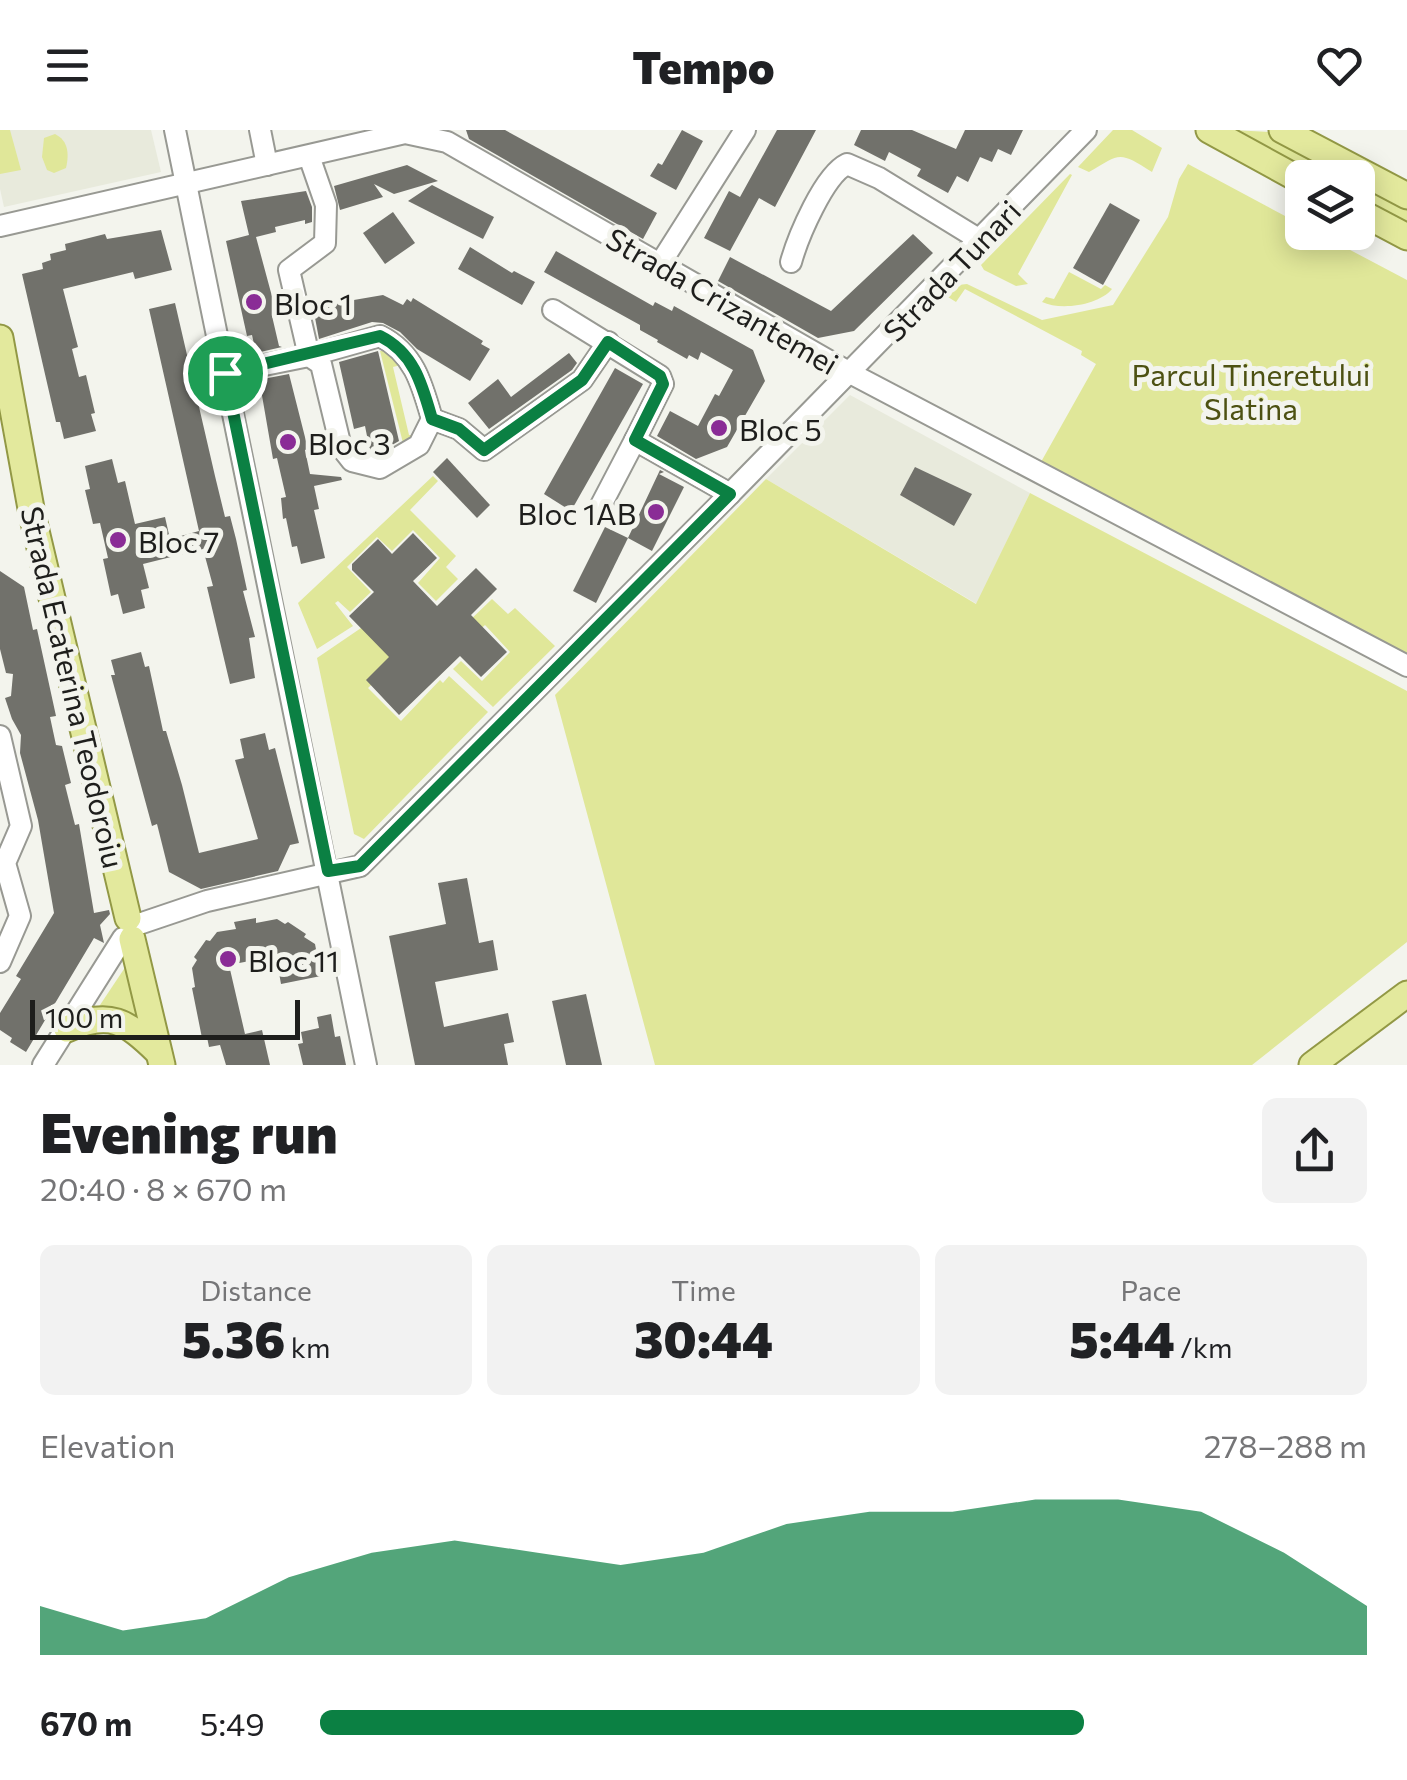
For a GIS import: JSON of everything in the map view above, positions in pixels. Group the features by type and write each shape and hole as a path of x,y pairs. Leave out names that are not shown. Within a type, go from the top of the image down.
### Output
{"main road":[{"path":"1209,130 1285,172"},
{"path":"1282,130 1407,196"},
{"path":"1375,220 1407,238"},
{"name":"Strada Ecaterina Teodoroiu","path":"0,338 32,514 161,1059"},
{"path":"1312,1065 1407,994"},
{"path":"66,1029 86,1020 122,1022 161,1059"}],"street":[{"path":"175,130 366,1065"},
{"path":"260,130 267,165"},
{"path":"660,264 745,130"},
{"name":"Strada Tunari","path":"131,930 207,901 360,866 1086,130"},
{"name":"Strada Crizantemei","path":"0,226 405,133 422,133 447,142 850,372 1407,666"},
{"path":"225,373 308,356 380,336 400,346 421,379 432,419 420,445 380,468 352,462 341,448 321,364 308,356 289,270 325,243 326,205 309,156"},
{"path":"791,262 798,238 834,174 847,164 879,178 980,240"},
{"path":"552,310 660,376 663,384 600,507"},
{"path":"432,419 459,429 484,450 582,380 608,342"},
{"path":"635,440 730,494"},
{"path":"0,736 21,826 5,862 20,916 0,962"},
{"path":"43,1065 131,930"}],"shaded area":[{"path":"0,130 151,130 161,172 4,207 0,189"},
{"path":"850,395 1030,493 977,604 766,479"}],"green space":[{"path":"0,130 10,130 21,170 0,174"},
{"path":"1113,130 1132,130 1162,148 1152,172 1119,157 1089,172 1078,167"},
{"path":"1232,130 1270,132 1324,160 1289,160"},
{"path":"55,134 65,144 68,158 66,168 54,173 47,170 42,157 44,138"},
{"name":"Parcul Tineretului Slatina","path":"1188,164 1285,216 1285,250 1350,250 1407,280 1407,655 1041,462 1096,364 1081,355 1082,351 965,289 956,302 948,297 958,285 967,284 1042,320 1113,305 1168,217 1179,179"},
{"path":"1070,174 1018,274 1028,284 1016,286 984,270 981,265"},
{"path":"1375,187 1407,204 1407,223 1375,206"},
{"path":"1069,272 1101,289 1105,285 1112,289 1079,305 1042,302 1046,297 1054,299"},
{"path":"380,351 386,351 401,365 393,367 409,435 413,435 415,444 404,447"},
{"path":"433,476 438,481 410,510 456,556 446,567 458,579 436,601 418,583 440,558 413,530 392,551 377,537 347,567 371,592 350,612 338,601 335,603 353,626 317,649 298,603"},
{"path":"766,479 976,604 1030,493 1407,691 1407,942 1252,1065 655,1065 555,695"},
{"path":"492,599 508,614 515,608 555,646 493,707 453,669 461,661 482,681 510,652 485,625 476,633 467,623"},
{"path":"364,626 430,627 368,688 401,721 440,680 443,683 449,676 488,712 364,839 354,834 317,658"},
{"path":"128,963 142,1020 94,1014"}],"building":[{"path":"466,130 505,130 657,213 643,239 469,139"},
{"path":"682,130 703,141 676,190 650,176 658,163 662,165"},
{"path":"777,130 816,130 775,207 759,198 730,251 704,238 729,191 740,197"},
{"path":"861,130 912,130 956,149 965,130 1023,130 1011,155 998,149 992,162 980,157 968,182 957,176 948,193 917,176 921,169 889,152 885,161 854,145"},
{"path":"407,165 438,181 394,194 374,184 383,197 340,210 334,186"},
{"path":"432,185 494,217 483,239 408,201"},
{"path":"306,191 312,222 275,227 276,232 256,237 282,347 256,353 252,335 247,336 226,241 249,235 241,201"},
{"path":"1110,203 1140,220 1103,285 1073,268"},
{"path":"393,212 415,243 385,264 363,233"},
{"path":"161,230 172,270 135,279 133,272 63,289 78,347 72,349 79,377 86,375 96,431 64,439 60,422 56,422 22,274 43,269 42,263 51,260 50,254 66,250 65,244 105,234 107,239"},
{"path":"913,234 933,253 854,331 818,338 718,281 730,257 831,311"},
{"path":"470,247 535,282 522,305 458,269"},
{"path":"556,251 653,306 655,302 672,311 674,306 753,350 765,381 727,447 696,459 657,436 670,411 698,426 733,370 701,352 698,360 689,355 687,359 640,330 640,325 544,272"},
{"path":"383,295 403,305 413,298 483,341 481,344 490,349 470,381 383,323 372,322 319,339 313,307"},
{"path":"175,303 225,517 230,516 236,539 247,590 243,591 255,637 249,638 255,678 230,684 207,587 213,586 203,549 143,564 149,588 141,590 145,608 123,614 118,594 111,596 100,523 93,524 85,490 90,489 85,466 112,459 118,483 125,481 135,524 165,517 170,539 199,531 149,309"},
{"path":"378,351 399,441 378,453 370,451 365,426 354,429 339,362"},
{"path":"569,353 577,363 572,370 489,429 468,403 498,379 511,397"},
{"path":"615,368 643,384 571,511 544,494"},
{"name":"Bloc 3","path":"289,374 308,449 305,450 310,474 342,480 314,486 319,509 314,510 325,558 301,564 297,546 292,547 286,518 283,519 281,498 286,497 277,458 273,459 260,384 263,379"},
{"path":"447,458 490,505 477,518 433,472"},
{"path":"915,467 972,494 954,526 900,495"},
{"name":"Bloc 1AB","path":"660,470 664,472 659,474 684,487 652,551 628,538"},
{"path":"605,527 628,538 596,603 573,591"},
{"path":"413,533 437,558 413,581 437,606 476,568 497,589 471,615 507,652 481,677 460,656 399,715 366,680 389,657 349,616 374,592 352,570 352,564 378,539 392,554"},
{"path":"0,571 24,587 56,716 50,717 56,745 62,746 71,783 65,785 75,825 79,824 94,913 109,910 110,914 100,925 104,943 94,938 26,1052 0,1030 0,1013 21,979 16,976 54,913 38,820 20,753 21,735 5,698 11,696 13,674 6,673 0,649"},
{"path":"141,652 145,667 149,666 163,731 199,853 258,839 235,760 244,758 240,739 265,733 269,750 275,748 299,843 290,845 278,871 201,889 169,872 157,824 152,826 111,675 115,675 111,660"},
{"path":"467,878 479,943 493,940 498,970 435,982 444,1027 508,1013 514,1042 504,1044 508,1065 415,1065 389,936 446,924 438,883"},
{"name":"Bloc 11","path":"256,918 256,923 277,919 288,922 306,934 304,937 315,944 321,976 281,984 276,956 229,965 245,1034 262,1030 270,1065 226,1065 220,1045 209,1047 207,1037 202,1038 192,988 192,968 197,960 194,957 217,932 236,929 234,922"},
{"path":"586,994 602,1065 566,1065 552,1001"},
{"path":"331,1014 346,1065 303,1065 298,1044 303,1043 301,1032 319,1028 317,1017"}],"place":[{"name":"Bloc 1","path":"254,302"},
{"name":"Bloc 5","path":"719,428"},
{"name":"Bloc 3","path":"288,442"},
{"name":"Bloc 1AB","path":"656,512"},
{"name":"Bloc 7","path":"118,540"},
{"name":"Bloc 11","path":"228,959"}],"route":[{"path":"380,336 400,346 421,379 432,419 459,429 484,450 582,380 608,342 660,376 663,384 635,440 730,494 360,866 328,871 225,373 380,336"}]}
